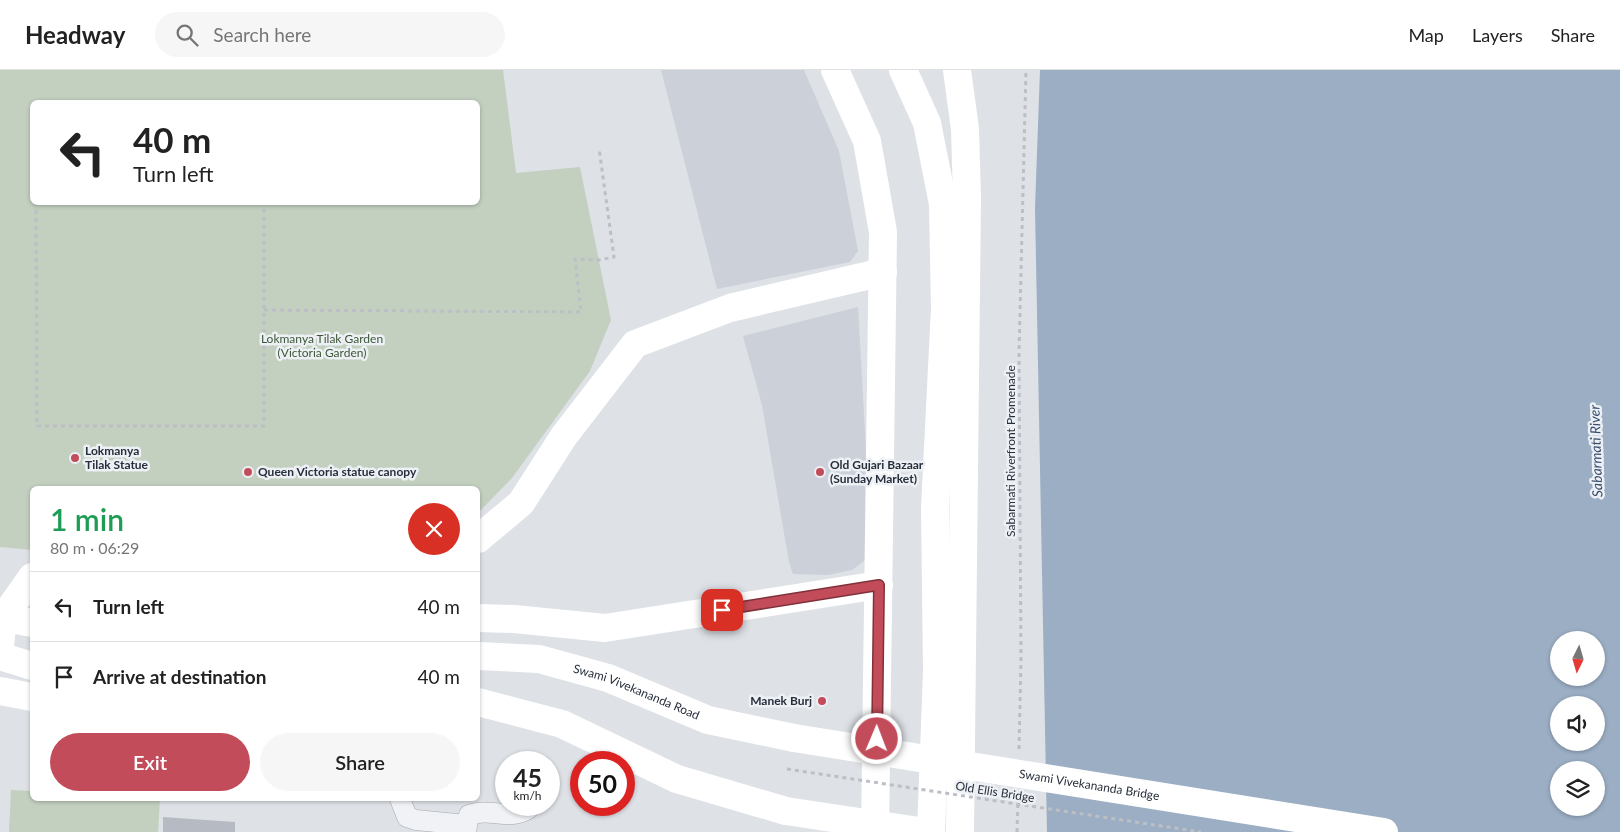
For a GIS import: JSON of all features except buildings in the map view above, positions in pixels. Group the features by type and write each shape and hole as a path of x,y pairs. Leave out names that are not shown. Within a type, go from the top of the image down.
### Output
{"main road":[{"path":"835,70 867,141 883,232 875,832"},
{"path":"903,70 927,124 943,204 945,308 935,508 937,671 931,832"},
{"path":"957,70 965,129 967,198 960,832"},
{"path":"480,537 521,504 564,436 636,344 730,308 883,272"},
{"path":"0,646 2,618 30,580"},
{"path":"480,618 514,618 605,628 879,585"},
{"path":"2,618 30,623"},
{"path":"0,656 30,665"},
{"name":"Swami Vivekananda Road","path":"480,656 539,658 608,678 708,720 794,738"},
{"path":"0,691 30,697"},
{"path":"480,703 562,724 677,779 786,810 926,832"},
{"name":"Swami Vivekananda Bridge","path":"794,738 1384,832"}],"street":[{"path":"401,801 406,817 466,828 469,815 476,812 495,813"}],"path":[{"name":"Sabarmati Riverfront Promenade","path":"1019,756 1021,660 1019,353 1026,70"},
{"path":"264,310 581,312 575,259 598,260 614,257 599,148"},
{"path":"36,205 37,426 264,426 264,205"},
{"name":"Old Ellis Bridge","path":"787,769 1201,832"},
{"path":"1017,832 1018,794"}],"shaded area":[{"path":"661,70 804,70 839,151 858,251 850,262 717,289"},
{"name":"Old Gujari Bazaar (Sunday Market)","path":"858,307 869,504 869,557 852,570 828,575 793,574 789,562 762,405 743,336"}],"green space":[{"name":"Lokmanya Tilak Garden (Victoria Garden)","path":"0,70 503,70 516,173 580,167 611,320 590,371 512,478 480,511 480,486 30,486 30,550 0,547"},
{"path":"11,790 30,791 30,801 160,801 158,832 9,832"}],"water":[{"name":"Sabarmati River","path":"1040,70 1620,70 1620,832 1047,832 1035,208"}],"place":[{"name":"Lokmanya Tilak Statue","path":"75,458"},
{"name":"Queen Victoria statue canopy","path":"248,472"},
{"name":"Old Gujari Bazaar (Sunday Market)","path":"820,472"},
{"name":"Manek Burj","path":"822,701"}],"route":[{"path":"722,610 879,585 877,739"}]}
